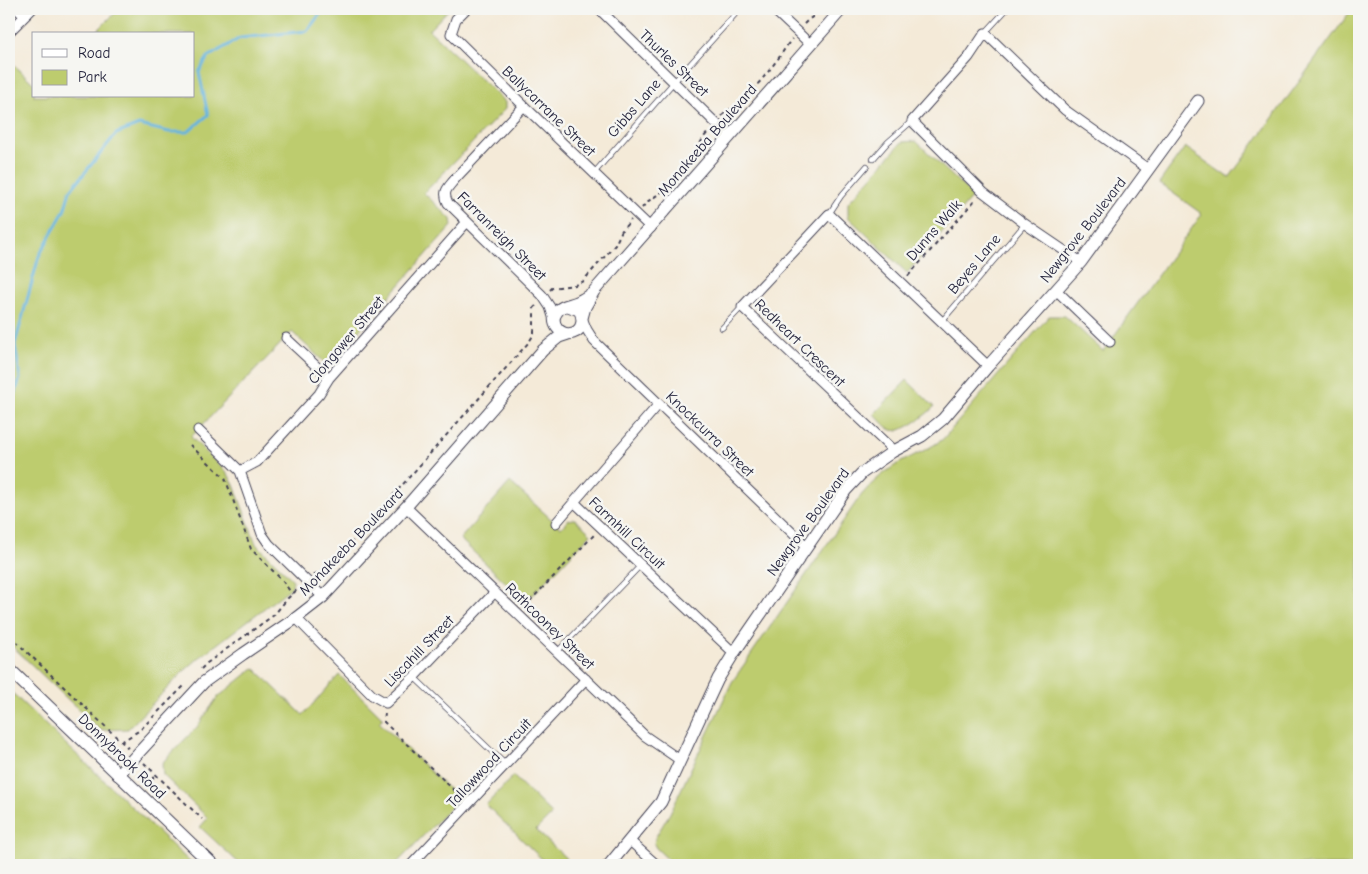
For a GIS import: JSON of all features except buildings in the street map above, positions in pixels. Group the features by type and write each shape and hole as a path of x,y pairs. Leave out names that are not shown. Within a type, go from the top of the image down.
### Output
{"main road":[{"name":"Donnybrook Road","path":"9,669 213,865"}],"street":[{"path":"17,9 25,16"},
{"path":"9,32 32,9"},
{"name":"Ballycarrane Street","path":"466,9 456,19 451,34 651,228"},
{"name":"Thurles Street","path":"599,9 730,137"},
{"path":"773,9 811,45"},
{"name":"Monakeeba Boulevard","path":"582,318 585,307 594,291 842,9"},
{"path":"1081,262 1025,224 983,192 912,120 969,57 985,33 1065,110 1148,169"},
{"name":"Newgrove Boulevard","path":"609,865 661,802 718,679 846,490 862,473 894,451 922,436 943,419 1081,262 1198,101"},
{"name":"Farranreigh Street","path":"524,106 455,179 444,196 467,222 544,296 568,306"},
{"path":"829,214 988,366"},
{"name":"Redheart Crescent","path":"829,214 742,307 894,451"},
{"name":"Clongower Street","path":"240,471 256,462 318,394 467,222"},
{"path":"1056,290 1110,342"},
{"name":"Monakeeba Boulevard","path":"568,306 594,291"},
{"name":"Farranreigh Street","path":"544,296 554,321"},
{"path":"568,306 579,310 582,318 579,329 568,334 560,332 554,321 556,312 568,306"},
{"name":"Knockcurra Street","path":"582,318 594,341 807,547"},
{"name":"Monakeeba Boulevard","path":"543,350 553,330 554,321"},
{"name":"Monakeeba Boulevard","path":"118,775 204,682 323,597 406,507 543,350 559,336 568,334"},
{"name":"Knockcurra Street","path":"568,334 582,336 594,341"},
{"path":"286,338 330,378"},
{"name":"Farmhill Circuit","path":"659,404 574,502 734,653"},
{"path":"198,430 240,471 262,534 269,544 323,597"},
{"path":"556,523 574,502"},
{"name":"Rathcooney Street","path":"406,507 645,736 680,760"},
{"name":"Liscahill Street","path":"296,618 372,695 386,703 414,677 495,592"},
{"name":"Tallowwood Circuit","path":"411,865 586,679"},
{"path":"630,840 657,865"}],"lane":[{"name":"Gibbs Lane","path":"594,173 740,9"},
{"path":"985,33 1007,9"},
{"path":"873,159 912,120"},
{"path":"829,214 840,196 867,166"},
{"name":"Beyes Lane","path":"942,321 1025,224"},
{"path":"722,328 742,307"},
{"path":"558,652 641,566"},
{"path":"414,677 506,765"}],"path":[{"path":"201,669 274,615 292,594 312,576 334,562 529,342 534,334 534,308 544,296 552,288 575,285 583,281 615,245 622,230 636,214 647,202 663,191 696,153 703,138 716,123 727,111 740,103 760,82 776,63 784,47 808,20 824,9"},
{"name":"Dunns Walk","path":"902,284 983,192"},
{"path":"190,445 225,478 251,549 282,580 292,594"},
{"path":"518,614 600,528"},
{"path":"10,636 121,742 140,730 189,681"},
{"path":"386,703 384,722 468,804"},
{"path":"152,770 202,819"}],"green space":[{"path":"119,9 449,9 429,30 505,102 505,109 424,193 451,219 452,226 331,362 324,362 292,332 191,437 228,474 256,544 293,580 292,587 199,658 128,729 100,730 9,643 9,60 32,82 32,98 195,98 195,32 96,32"},
{"path":"1352,9 1359,9 1359,865 674,865 656,848 654,844 655,838 670,813 732,682 859,498 892,467 943,439 1049,316 1065,316 1103,351 1202,214 1159,183 1185,147 1229,178"},
{"path":"916,141 973,196 907,273 848,217 848,203 902,142"},
{"path":"907,380 934,407 908,426 892,430 874,414"},
{"path":"510,482 561,528 568,520 575,519 591,534 526,602 460,539"},
{"path":"254,668 303,715 339,675 383,718 379,722 459,799 395,865 241,865 200,827 208,818 163,775 162,763 197,727 217,698"},
{"path":"9,690 193,865 9,865"},
{"path":"513,776 552,814 536,830 573,865 548,865 486,805"}],"waterway":[{"path":"9,413 20,378 15,344 39,256 64,211 70,191 116,134 139,125 169,132 188,132 208,115 199,72 208,57 240,38 307,31 324,9"}]}
